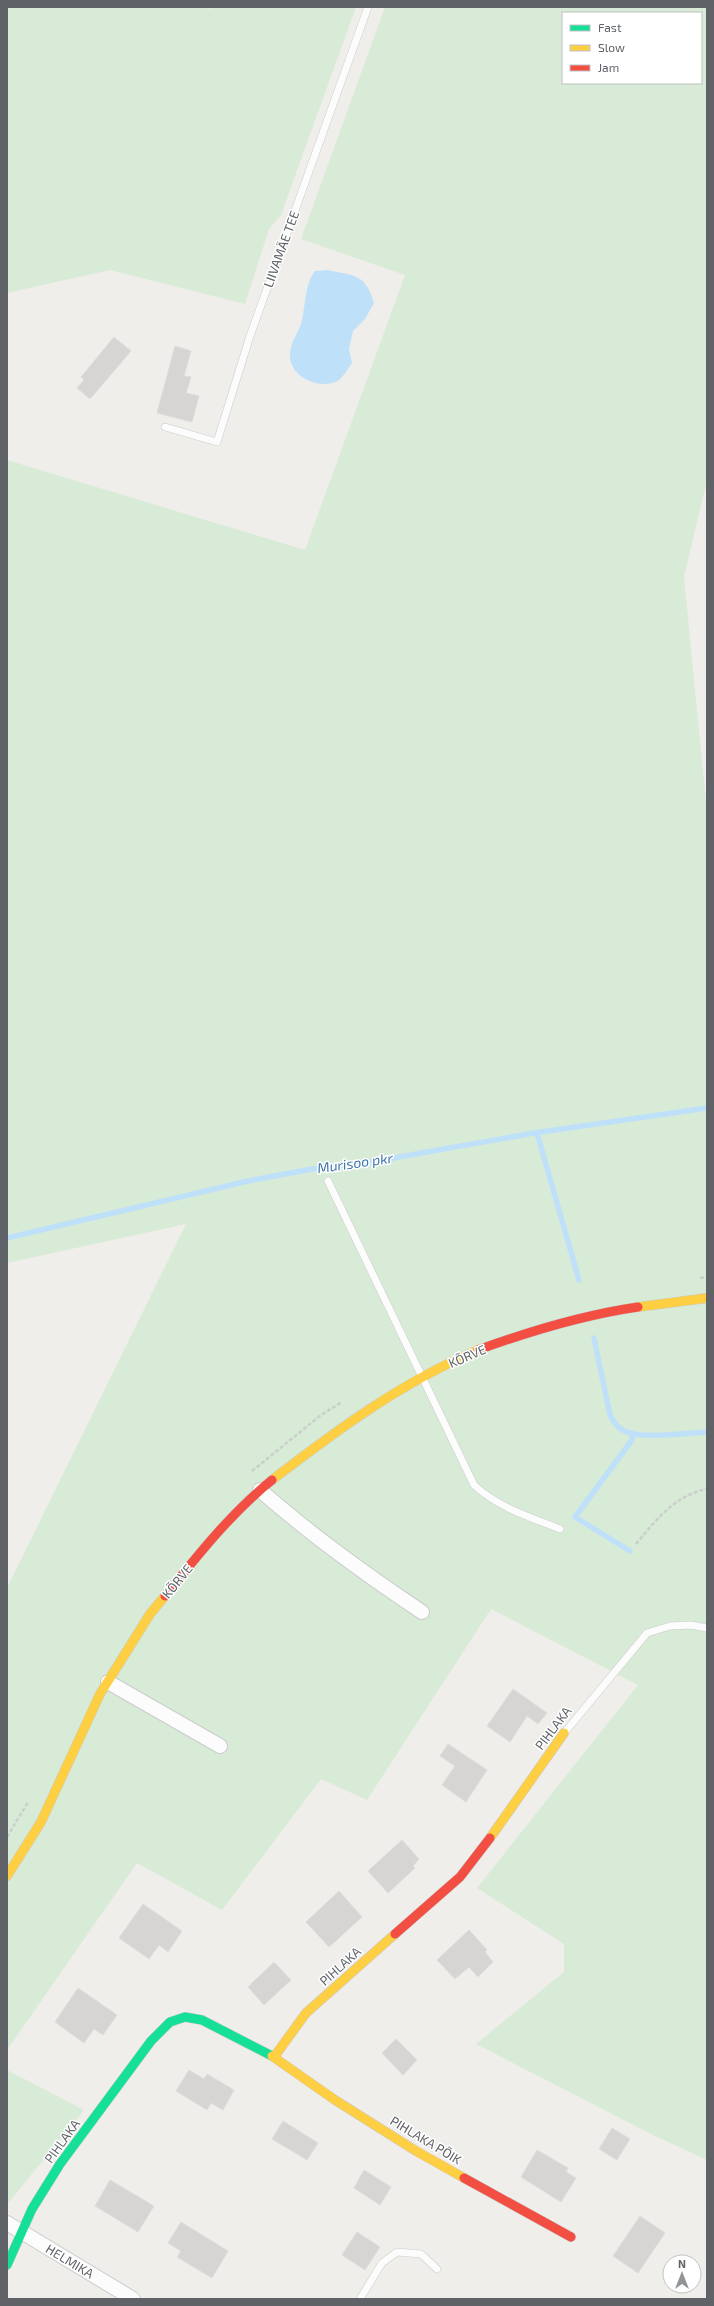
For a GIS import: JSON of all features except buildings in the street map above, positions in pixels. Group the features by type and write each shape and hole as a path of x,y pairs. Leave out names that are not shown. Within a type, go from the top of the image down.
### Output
{"street":[{"name":"KÕRVE","path":"7,1876 41,1822 100,1694 150,1614 209,1542 260,1490 340,1428 423,1375 477,1350 537,1329 604,1312 678,1300 707,1298"},
{"path":"260,1490 305,1530 358,1570 422,1612"},
{"path":"108,1682 220,1746"},
{"name":"PIHLAKA","path":"7,2265 23,2233 32,2209 60,2164 152,2040 170,2022 185,2017 202,2020 274,2056 306,2013 460,1877 508,1815 564,1733"},
{"name":"PIHLAKA PÕIK","path":"274,2056 335,2100 416,2151 571,2237"},
{"name":"HELMIKA","path":"7,2224 133,2299"}],"lane":[{"name":"LIIVAMÄE TEE","path":"165,427 217,442 250,336 368,7"},
{"path":"328,1181 413,1359 423,1375 474,1485 488,1498 501,1506 560,1529"},
{"name":"PIHLAKA","path":"564,1733 647,1633 670,1626 691,1625 707,1628"},
{"path":"360,2299 382,2263 398,2252 421,2254 437,2269"}],"path":[{"path":"692,1279 707,1277"},
{"path":"248,1474 321,1415 347,1399"},
{"path":"636,1544 666,1510 682,1497 707,1489"},
{"path":"7,1837 31,1795"}],"green space":[{"path":"7,7 203,7 211,9 212,7 356,7 281,215 269,229 245,304 110,270 7,293"},
{"path":"385,7 707,7 707,480 684,577 707,812 707,2160 655,2136 476,2044 564,1972 564,1944 477,1888 638,1685 491,1609 367,1800 321,1779 222,1910 137,1863 7,2050 7,1588 186,1224 7,1263 7,460 305,550 405,275 301,239"},
{"path":"7,2070 84,2110 9,2202 7,2201"}],"water":[{"path":"327,270 352,275 363,281 371,293 374,303 365,319 353,331 349,349 352,363 339,380 324,384 308,380 295,371 291,364 290,351 303,317 307,289 311,277 315,271"}],"waterway":[{"name":"Murisoo pkr","path":"7,1238 248,1181 312,1169 365,1163 534,1133 707,1108"},
{"path":"537,1133 579,1280"},
{"path":"594,1338 610,1415 619,1427 627,1432 644,1435 707,1432"},
{"path":"630,1551 575,1517 632,1440 632,1433"}],"traffic: fast":[{"path":"7,2265 32,2209 60,2164 151,2041 170,2022 185,2017 202,2020 272,2056"}],"traffic: slow":[{"path":"638,1307 707,1298"},
{"path":"272,1480 371,1408 423,1377 478,1350"},
{"path":"7,1876 41,1822 100,1694 150,1614 165,1596"},
{"path":"490,1838 564,1733"},
{"path":"274,2057 306,2013 395,1934"},
{"path":"272,2056 335,2100 416,2151 464,2178"}],"traffic: jam":[{"path":"478,1350 557,1324 597,1314 638,1307"},
{"path":"165,1596 229,1520 272,1480"},
{"path":"395,1934 460,1877 490,1838"},
{"path":"464,2178 571,2237"}]}
